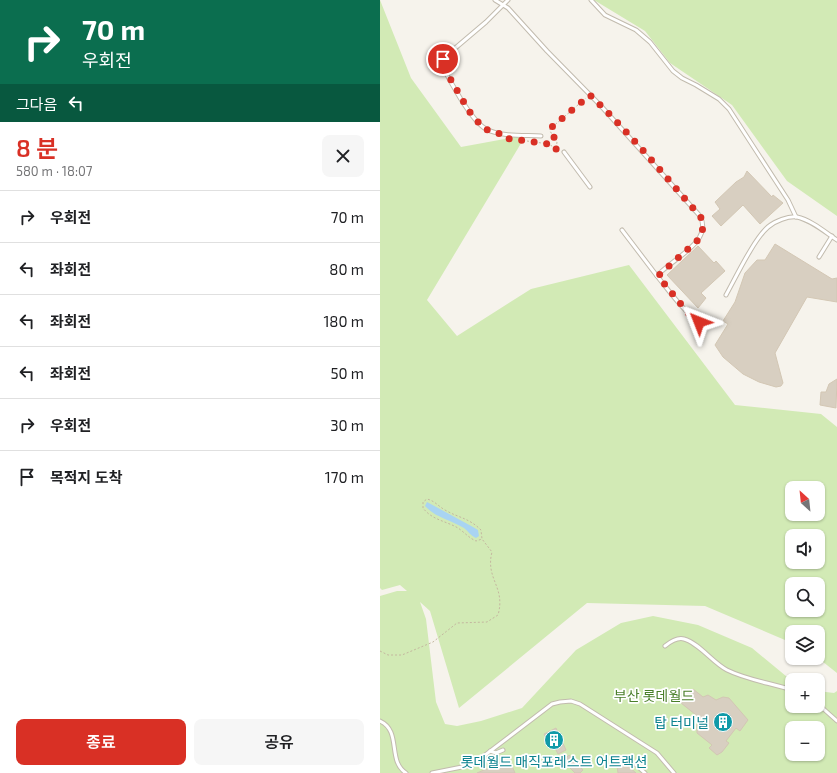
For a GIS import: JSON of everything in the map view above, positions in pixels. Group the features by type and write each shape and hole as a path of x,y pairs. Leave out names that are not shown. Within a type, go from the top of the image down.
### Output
{"lane":[{"path":"495,0 508,8 590,95 649,158 703,221 702,232 699,239 658,276"},
{"path":"508,0 486,22 440,61 469,111 484,129 497,133 541,136"},
{"path":"591,0 605,15 636,30 650,42 673,71 682,78 719,99 729,109 788,200 796,217"},
{"path":"564,152 590,187"},
{"path":"726,295 760,236 769,226 784,218 796,217 807,220 837,240"},
{"path":"622,230 689,314 699,322 704,323"},
{"path":"818,257 832,236"},
{"path":"665,646 677,639 684,639 691,642 712,660 729,671 785,688"},
{"path":"432,773 472,765 552,704 571,701 580,704 657,753 674,773"},
{"path":"825,710 837,721"},
{"path":"380,721 388,727 392,734 396,757 402,770 406,773"},
{"path":"490,751 496,753 503,750"},
{"path":"636,765 645,773"}],"path":[{"path":"525,140 549,144 556,150 557,142 550,129 590,95"},
{"path":"380,651 388,655 402,654 433,642 457,623 487,622 498,615 501,604 500,592 492,576 490,567 492,552 482,538 481,530 468,519 449,512 433,500 427,499 423,502 423,508 433,517 457,528 471,539 476,541 482,538"}],"green space":[{"name":"부산 롯데월드","path":"380,0 411,78 461,147 526,135 427,300 457,336 531,289 629,265 735,405 821,414 837,427 837,673 825,664 825,625 785,625 785,640 705,606 587,603 459,708 430,611 420,602 426,619 436,702 445,724 457,726 481,721 522,708 576,650 621,623 653,616 698,625 752,648 785,675 785,713 825,713 825,692 834,693 837,691 837,773 380,773 380,596 397,591 407,591 400,585 382,590 380,588"},
{"path":"594,0 837,0 837,216 787,181 732,105 670,63 645,31"}],"water":[{"path":"427,502 478,530 479,536 476,538 474,537 459,525 429,510 425,506"}],"building":[{"path":"747,171 772,197 773,195 783,203 760,224 743,205 721,226 712,216 720,209 715,202 736,182 744,177"},
{"path":"775,244 832,279 837,278 837,302 807,297 775,353 783,383 781,386 776,387 759,382 743,374 723,357 715,345 728,324 723,321 735,302 745,273 757,260 765,260"},
{"path":"698,246 714,263 716,261 725,271 701,293 706,298 698,308 667,275"},
{"path":"837,379 836,408 820,405 821,392 826,392 829,384"},
{"name":"탑 터미널","path":"693,689 703,697 708,695 716,700 723,697 729,698 748,720 740,731 736,728 726,741 729,743 722,752 717,755 709,748 712,745 697,733 697,725 701,719 681,703"},
{"name":"롯데월드 매직포레스트 어트랙션","path":"556,728 566,750 558,754 554,746 551,748 544,734"},
{"path":"569,755 583,770 580,773 575,773 563,761"},
{"name":"롯데월드 매직포레스트 어트랙션","path":"509,759 515,773 477,773"},
{"path":"621,760 636,773 618,773 617,766"}],"place":[{"name":"탑 터미널","path":"723,722"},
{"name":"롯데월드 매직포레스트 어트랙션","path":"554,740"}],"route":[{"path":"443,59 440,61 469,111 484,129 499,133 499,135 504,138 549,144 556,150 558,145 556,138 550,131 552,127 590,95 601,106 649,158 703,221 704,226 696,243 658,276 689,314 699,322"}]}
